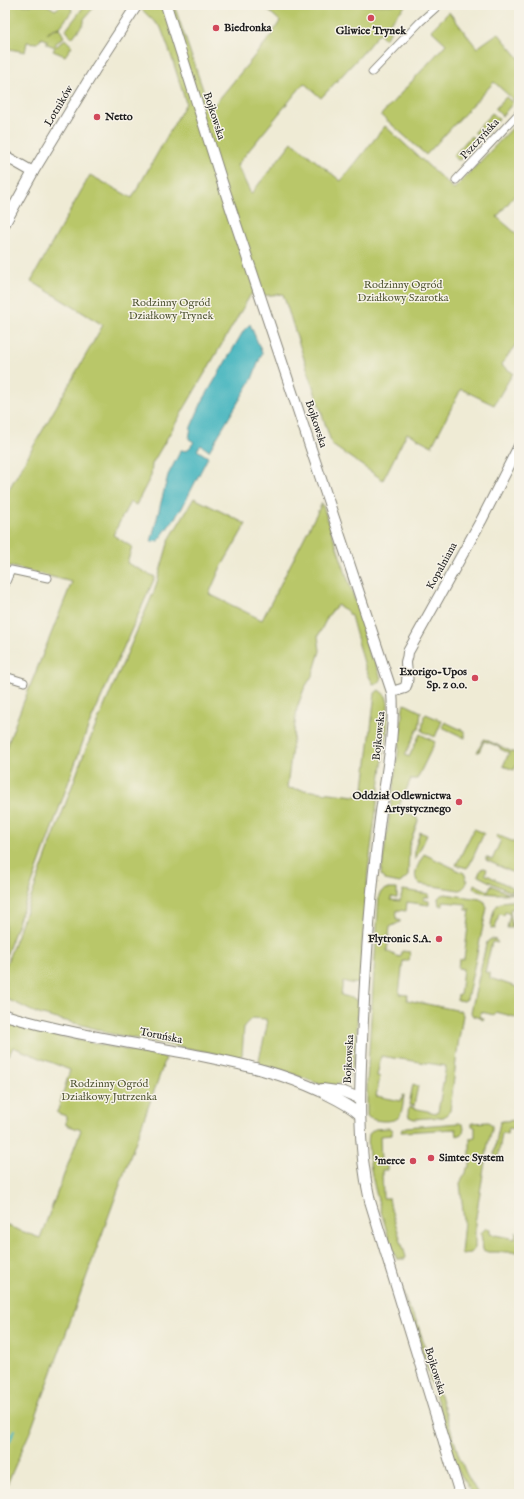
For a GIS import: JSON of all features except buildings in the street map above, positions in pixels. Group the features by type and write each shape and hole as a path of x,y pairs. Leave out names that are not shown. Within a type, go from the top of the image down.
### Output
{"street":[{"name":"Lotników","path":"5,223 33,172 96,68 137,5"},
{"name":"Bojkowska","path":"166,5 218,169 392,692 394,707 393,734 381,808 371,891 366,954 359,1098 363,1163 370,1201 461,1493"},
{"path":"372,72 420,22 439,5"},
{"name":"Pszczyńska","path":"456,180 519,113"},
{"path":"5,156 33,172"},
{"name":"Kopalniana","path":"392,692 405,688 408,676 406,663 408,652 482,519 519,446"},
{"path":"5,584 11,570 48,578"},
{"path":"5,676 24,682"},
{"name":"Toruńska","path":"5,1015 69,1032 245,1065 268,1071 341,1096 359,1114"},
{"path":"359,1098 351,1101 341,1096 352,1084 360,1071"}],"green space":[{"path":"11,5 47,5 55,10 62,5 70,5 72,11 60,27 52,29 47,34 59,28 64,37 55,44 57,46 65,39 72,46 65,56 53,51 55,47 47,44 47,40 42,38 37,43 27,42 25,52 5,48 5,23 11,13 8,11"},
{"path":"85,5 96,5 84,19 84,23 72,38 66,30"},
{"path":"137,5 174,5 210,110 271,36 280,21 262,5 406,5 386,27 391,32 385,39 379,33 361,55 321,98 304,83 237,165 251,194 292,142 341,181 385,126 454,189 519,121 519,190 497,217 519,236 519,340 501,365 513,373 494,405 461,389 432,446 407,433 383,480 332,445 283,294 260,296 251,294 152,464 151,476 136,505 130,502 113,535 132,547 127,563 155,577 89,725 5,959 5,752 72,582 5,565 5,496 103,325 31,281 90,175 132,198 186,103 161,28"},
{"path":"449,12 477,48 498,33 519,58 519,105 494,82 426,155 381,115 446,44 431,30"},
{"path":"506,97 513,103 502,116 495,109"},
{"path":"492,113 499,119 481,138 474,132"},
{"path":"471,136 478,142 462,159 458,160 453,156"},
{"path":"194,498 246,524 219,571 209,594 262,620 322,503 363,624 363,632 370,656 376,663 381,679 379,683 373,684 366,670 351,616 346,610 337,605 328,616 318,636 320,651 313,674 304,689 297,708 287,788 363,797 375,693 379,690 386,696 388,703 387,729 368,871 360,981 359,983 349,983 343,981 341,995 355,999 358,1003 354,1061 352,1070 346,1080 334,1087 327,1087 285,1071 258,1064 267,1026 266,1019 252,1018 244,1026 242,1055 239,1058 107,1033 90,1027 39,1014 5,999 5,968 85,751 155,589 169,540"},
{"path":"405,704 421,712 419,729 417,730 405,755 409,757 420,734 435,742 417,779 411,779 398,808 417,818 418,821 409,846 408,876 400,883 385,880 381,875 403,707"},
{"path":"426,714 442,721 435,737 422,731 424,716"},
{"path":"445,722 464,731 465,738 442,727"},
{"path":"484,739 519,755 519,760 514,770 503,766 509,753 500,749 500,747 484,741 479,752 477,752"},
{"path":"474,829 484,833 470,864 467,868 456,865"},
{"path":"420,832 427,835 415,860 415,848"},
{"path":"497,835 519,844 518,875 486,860 486,857 492,860 501,840 496,837"},
{"path":"424,854 464,873 466,877 465,880 468,880 465,886 459,890 420,884 417,881 416,870"},
{"path":"481,869 487,869 485,874 515,889 519,884 519,890 508,891 478,876"},
{"path":"474,884 488,891 491,885 507,893 519,893 495,894 477,891 473,888"},
{"path":"386,889 397,889 397,898 391,897 391,900 400,901 403,890 429,894 429,897 424,897 424,900 429,901 429,905 407,902 406,911 397,910 396,919 400,919 400,922 390,927 387,951 401,957 402,951 410,952 409,961 403,961 399,994 408,995 407,1000 461,1011 463,1015 450,1111 444,1117 414,1119 409,1117 408,1113 409,1107 436,1113 438,1112 446,1066 381,1056 377,1076 380,1077 376,1096 401,1101 404,1095 402,1110 399,1117 388,1121 373,1120 367,1116 367,1081 379,895"},
{"path":"445,894 480,899 485,902 487,908 467,999 464,1001 457,1000 458,995 460,995 463,969 458,968 459,960 464,959 470,910 466,910 466,904 443,902 443,906 439,905 438,898"},
{"path":"506,901 519,901 519,908 510,909 512,928 507,928 510,914 505,912 504,915 499,914 495,929 491,928 494,909 496,906"},
{"path":"491,939 496,940 498,943 492,942 485,972 490,973 490,978 519,988 519,1018 496,1012 494,1015 481,1012 479,1017 484,1018 483,1020 472,1015 471,1012 486,945"},
{"name":"Rodzinny Ogród Działkowy Jutrzenka","path":"5,1022 59,1036 166,1058 32,1427 5,1489 5,1225 40,1238 81,1130 66,1125 66,1116 57,1113 70,1070 13,1047 9,1055 5,1054"},
{"path":"413,1084 418,1086 414,1106 409,1105"},
{"path":"519,1120 519,1130 509,1128 507,1134 502,1133 498,1158 494,1153 500,1122"},
{"path":"489,1122 492,1129 488,1144 475,1223 475,1248 471,1253 461,1254 464,1221 460,1183 466,1173 467,1168 470,1167 470,1138 475,1137 475,1127 472,1126 472,1123"},
{"path":"462,1124 464,1128 463,1133 457,1136 456,1129 401,1132 402,1129 406,1127"},
{"path":"389,1128 392,1130 392,1135 380,1136 381,1164 387,1164 387,1170 382,1170 383,1198 389,1198 406,1257 405,1259 397,1259 393,1252 376,1193 368,1146 369,1134 375,1129"},
{"path":"486,1228 490,1229 490,1234 515,1239 516,1232 519,1233 519,1250 517,1250 517,1252 488,1252 483,1250 481,1233"},
{"path":"399,1280 406,1302 417,1322 459,1456 466,1473 478,1494 473,1494 457,1469"}],"water":[{"path":"250,324 262,353 252,379 209,451 201,445 197,450 208,457 182,508 158,541 151,542 168,475 181,450 187,451 194,442 189,439 191,427 202,402 244,330"}],"waterway":[{"path":"5,1451 15,1430"}],"place":[{"name":"Gliwice Trynek","path":"371,18"},
{"name":"Biedronka","path":"216,28"},
{"name":"Netto","path":"97,117"},
{"name":"Exorigo-Upos Sp. z o.o.","path":"475,678"},
{"name":"Oddział Odlewnictwa Artystycznego","path":"459,802"},
{"name":"Flytronic S.A.","path":"439,939"},
{"name":"Simtec System","path":"431,1158"},
{"name":"'merce","path":"413,1161"}],"park label":[{"name":"Rodzinny Ogród Działkowy Szarotka","path":"403,291"},
{"name":"Rodzinny Ogród Działkowy Trynek","path":"171,309"}]}
